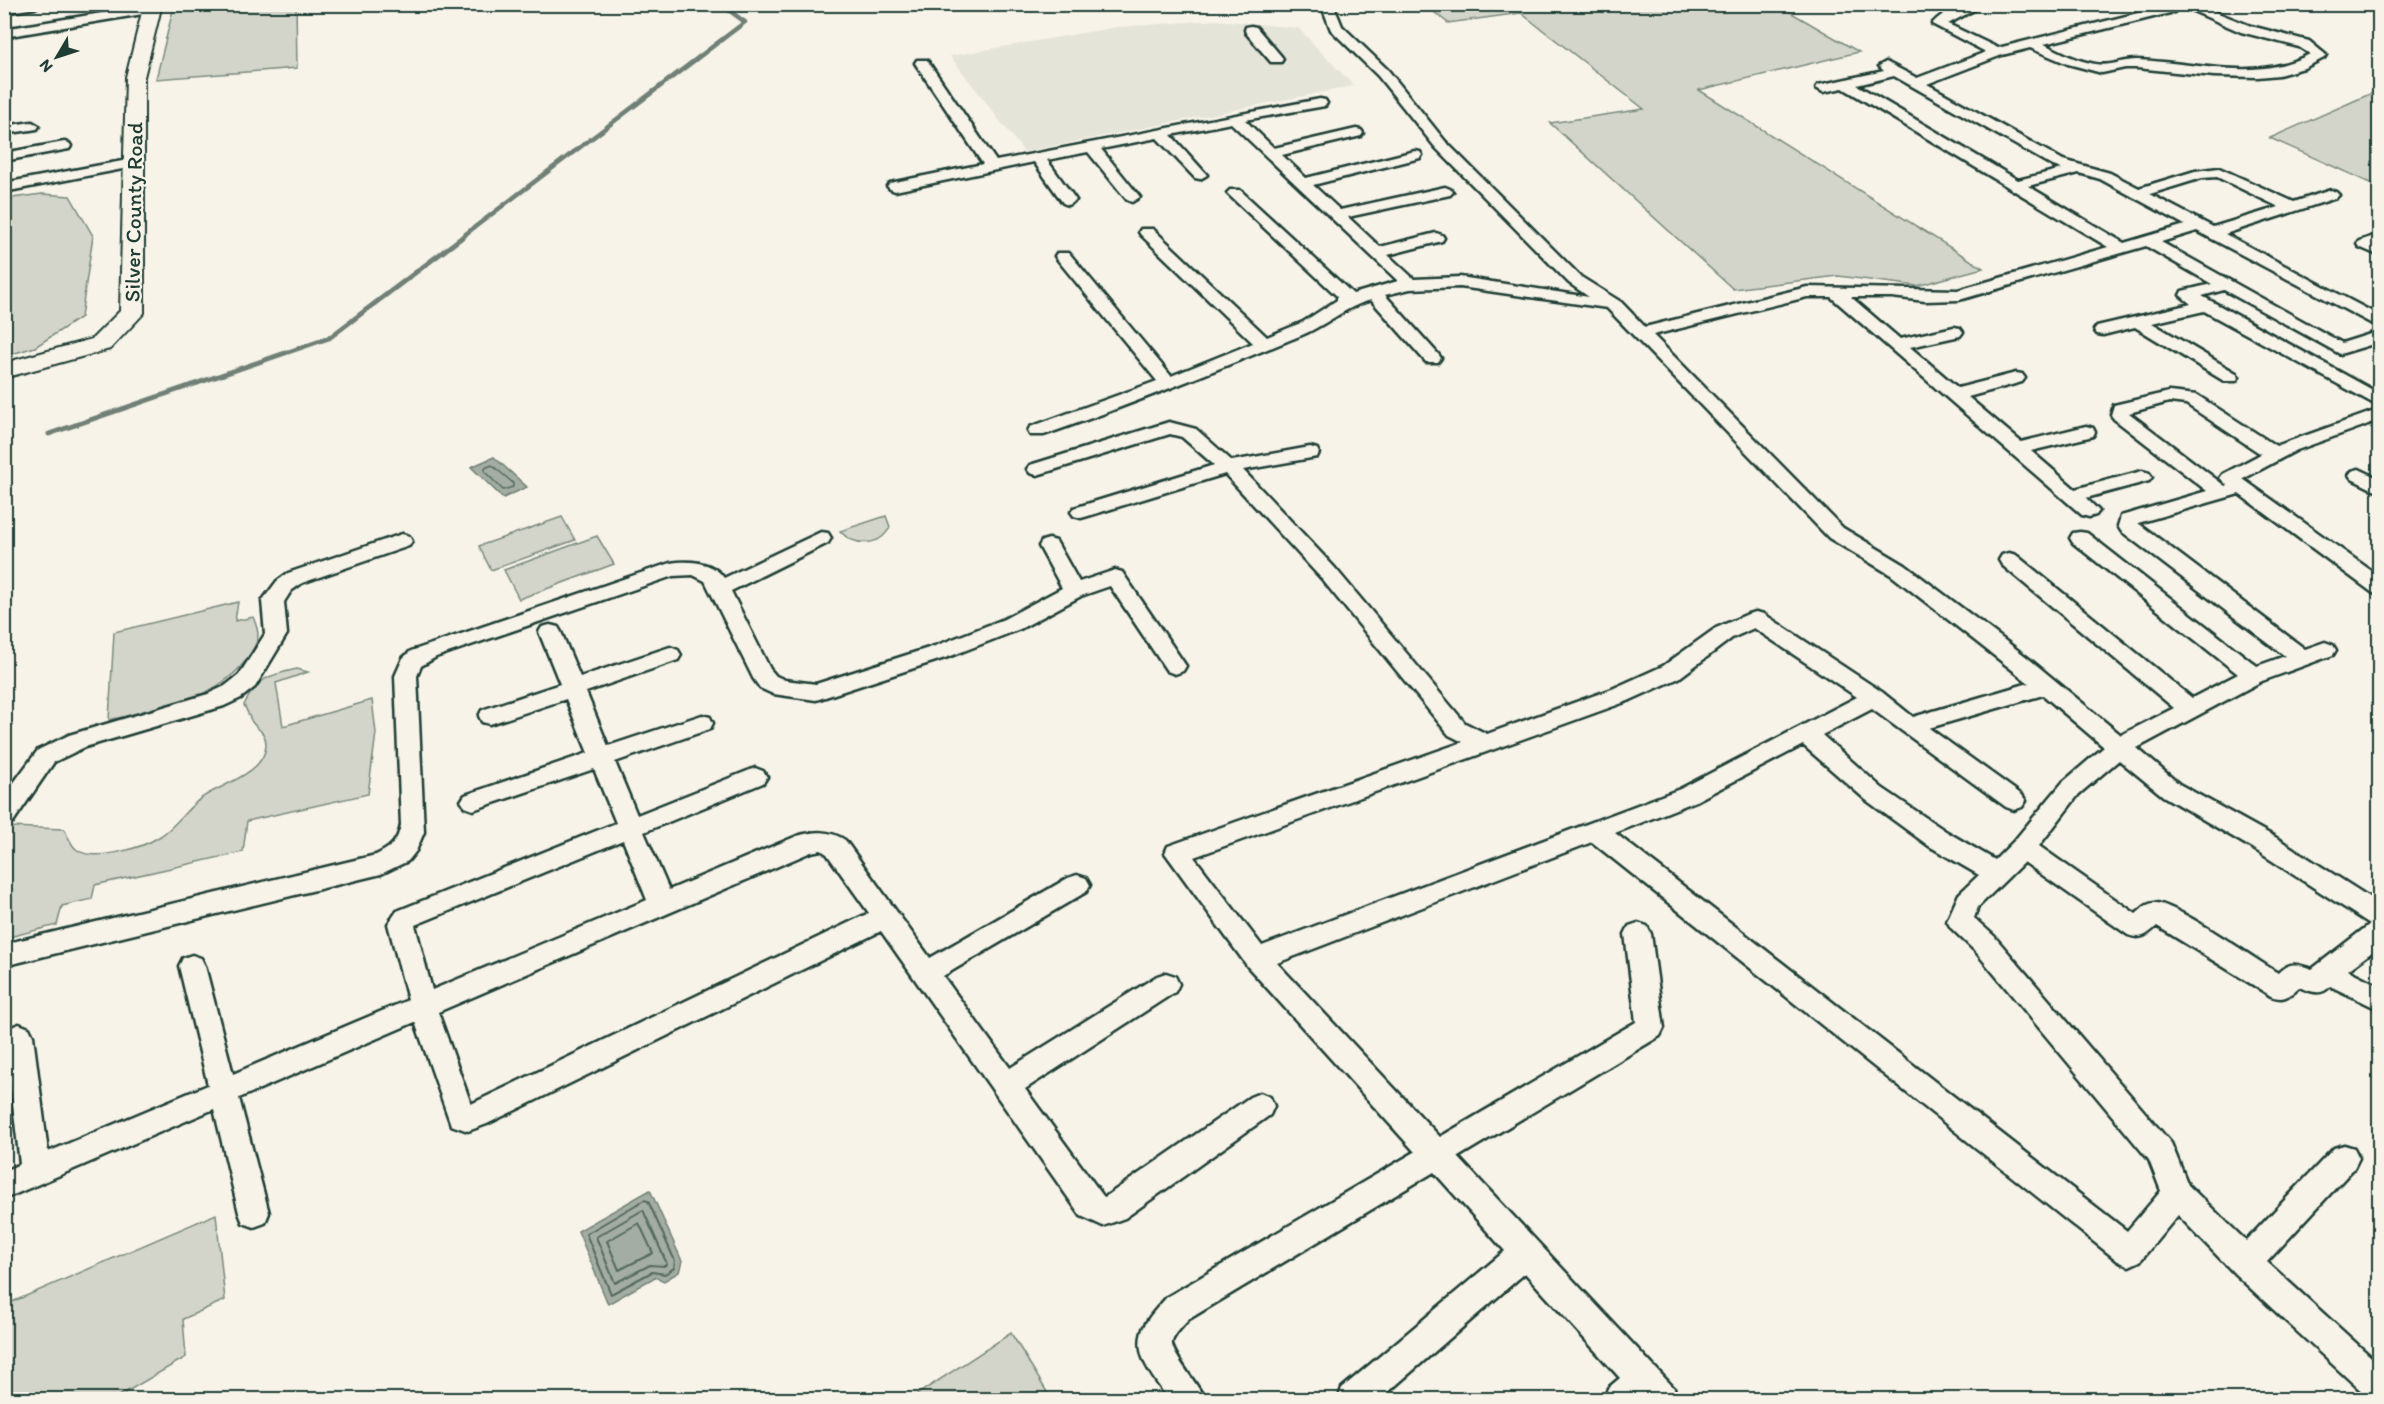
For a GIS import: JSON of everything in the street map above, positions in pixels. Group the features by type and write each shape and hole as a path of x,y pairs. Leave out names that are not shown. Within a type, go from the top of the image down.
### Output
{"street":[{"path":"4,9 35,4"},
{"path":"1327,4 1336,27 1383,73 1440,144 1575,280 1615,306 1836,534 1898,570 2020,663 2170,790 2266,844 2379,917"},
{"path":"1979,4 1938,24 1997,52"},
{"path":"4,33 101,11 152,7"},
{"name":"Silver County Road","path":"4,371 101,344 132,313 135,77 152,7"},
{"path":"1916,83 1997,52 2177,7 2246,29 2304,44 2319,55 2308,62 2273,72 2236,73 2148,64 2124,64 2105,69 2069,60 2030,44"},
{"path":"1251,30 1276,59"},
{"path":"922,63 992,167"},
{"path":"1823,88 1845,84 1891,69 2058,163 2091,170 2105,176 2379,323"},
{"path":"1845,84 2123,249"},
{"path":"895,186 1320,103"},
{"path":"1234,118 1410,285"},
{"path":"4,130 32,126"},
{"path":"1161,133 1200,175"},
{"path":"1271,153 1356,134"},
{"path":"4,157 64,146"},
{"path":"1092,147 1132,197"},
{"path":"1302,183 1415,155"},
{"path":"1038,158 1068,200"},
{"path":"4,188 133,163"},
{"path":"2016,185 2078,169"},
{"path":"2138,193 2200,174 2219,172 2292,207"},
{"path":"1336,215 1445,192"},
{"path":"1235,193 1345,295 1345,302"},
{"path":"1640,333 1807,292 1959,295 2148,241 2205,230 2331,195"},
{"path":"1147,232 1264,344"},
{"path":"1376,253 1436,238"},
{"path":"2379,239 2365,244 2379,251"},
{"path":"2148,241 2340,349 2379,336"},
{"path":"1063,256 1168,383"},
{"path":"1037,431 1125,401 1309,326 1345,302 1410,285 1460,282 1615,306"},
{"path":"2225,285 2188,295 2379,402"},
{"path":"1834,291 2089,511"},
{"path":"1374,293 1432,358"},
{"path":"2103,330 2206,305"},
{"path":"2138,322 2230,377"},
{"path":"1897,345 1954,332"},
{"path":"1954,395 2016,378"},
{"path":"2222,493 2120,415 2120,409 2169,397 2191,399 2276,454"},
{"path":"2379,414 2290,446 2230,478 2379,588"},
{"path":"1037,469 1169,428 1189,433 1245,482 1328,573 1457,729 1485,743"},
{"path":"2017,449 2086,432"},
{"path":"1081,512 1228,467 1310,453"},
{"path":"2359,475 2379,487"},
{"path":"2072,496 2142,477"},
{"path":"2242,487 2136,517 2128,520 2128,526 2302,658"},
{"path":"720,588 821,538"},
{"path":"2080,538 2254,675"},
{"path":"4,815 46,756 76,741 209,703 233,692 247,681 276,634 273,601 284,586 295,578 402,541"},
{"path":"1049,546 1074,591"},
{"path":"2009,560 2189,708"},
{"path":"4,955 381,864 395,858 406,847 412,832 406,676 410,663 417,657 670,570 687,567 704,570 713,577 761,672 768,682 781,688 816,692 943,651 1034,613 1074,591 1115,577 1175,666"},
{"path":"1641,1392 1526,1252 1257,959 1177,853 1620,695 1671,672 1724,633 1756,619 1874,698 1908,726 2014,801"},
{"path":"550,632 662,905"},
{"path":"2325,650 2254,675 2119,747 2071,788 2023,848 1968,901 1960,921 1985,944 2162,1152 2177,1194 2246,1263 2379,1387"},
{"path":"490,716 670,655"},
{"path":"1908,726 2047,686"},
{"path":"1257,959 1688,795 1874,698"},
{"path":"473,801 702,723"},
{"path":"1805,734 1874,794 1938,838 1995,873"},
{"path":"755,777 405,918 401,924 402,930 423,1007 461,1116 468,1118 885,917"},
{"path":"1594,830 2129,1251 2177,1194"},
{"path":"4,1185 806,843 819,840 828,841 836,847 1092,1206 1103,1212 1114,1208 1260,1106"},
{"path":"2023,848 2137,928 2155,913 2181,926 2280,988 2294,974 2317,982 2326,971 2379,931"},
{"path":"926,973 1077,885"},
{"path":"1190,1400 1156,1353 1157,1334 1178,1308 1650,1028 1638,934"},
{"path":"192,966 254,1213"},
{"path":"2326,971 2379,999"},
{"path":"1006,1086 1166,984"},
{"path":"19,1036 36,1172"},
{"path":"2246,1263 2344,1158"},
{"path":"1354,1400 1526,1252"}],"shaded area":[{"path":"218,4 296,5 297,68 156,79 173,10"},
{"path":"1425,5 1778,5 1859,52 1699,90 1983,268 1917,286 1838,276 1733,289 1550,123 1644,109 1521,13 1448,23"},
{"path":"1217,20 1298,28 1354,86 1024,152 950,56 1117,27"},
{"path":"2379,90 2379,187 2270,138"},
{"path":"42,194 70,196 93,236 81,317 35,347 5,356 5,199"},
{"path":"886,516 890,527 886,534 873,541 852,540 840,531"},
{"path":"562,517 575,540 491,570 479,546"},
{"path":"597,536 614,564 519,599 504,570"},
{"path":"238,602 235,621 253,617 258,635 254,648 236,671 221,684 186,700 109,720 114,632"},
{"path":"297,669 308,672 276,683 283,726 372,700 376,733 368,794 247,821 243,852 95,885 92,899 62,906 57,925 5,938 4,830 8,827 64,829 76,849 93,855 129,849 159,837 197,801 242,777 259,763 264,754 266,740 252,722 244,705 259,683 279,673"},
{"path":"216,1214 225,1300 183,1319 186,1357 114,1399 5,1399 5,1305"},
{"path":"1011,1333 1050,1397 1045,1399 910,1399"}],"water":[{"path":"494,457 527,487 503,498 471,467"},
{"path":"650,1190 682,1261 679,1272 664,1281 655,1277 608,1304 578,1231"}],"waterway":[{"path":"463,236 745,22 720,4"},
{"path":"49,434 329,338 465,235"}]}
